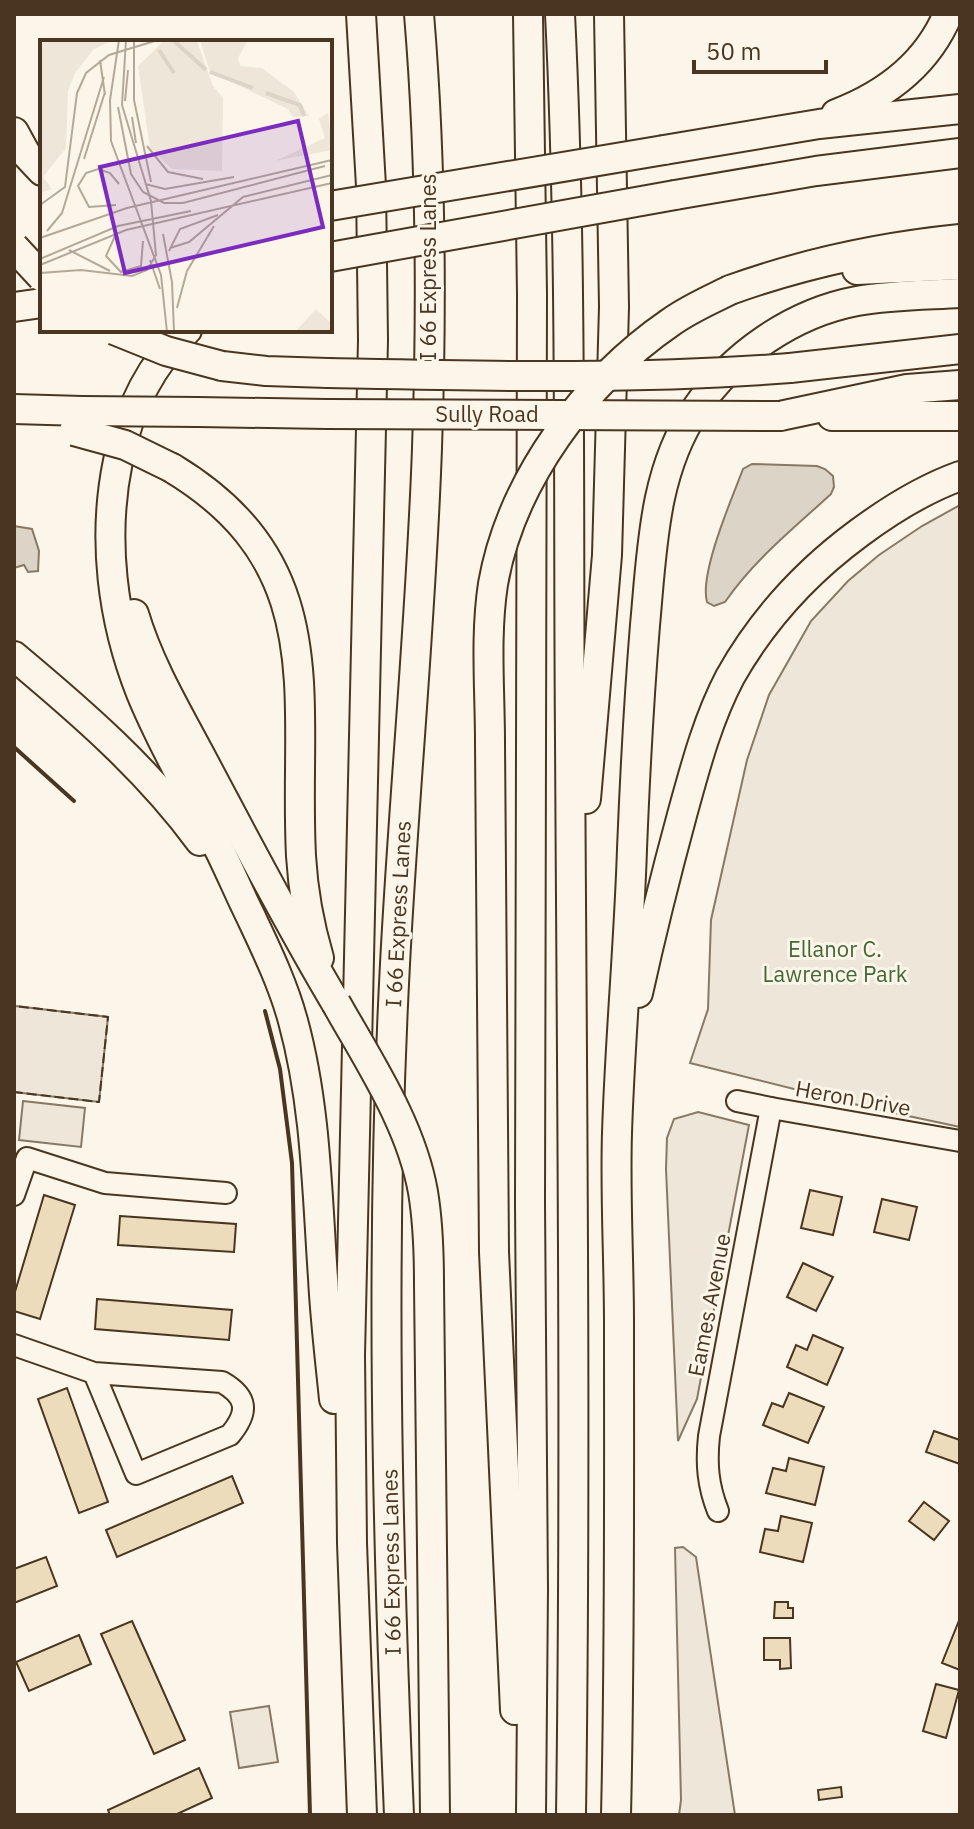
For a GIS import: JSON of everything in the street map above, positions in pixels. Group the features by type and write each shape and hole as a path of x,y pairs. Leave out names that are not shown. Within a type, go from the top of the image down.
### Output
{"highway":[{"path":"345,14 367,103"},
{"path":"361,14 371,201 373,340 351,1259 354,1606 362,1815"},
{"name":"I 66 Express Lanes","path":"399,1815 390,1520 387,1219 395,951 427,449 428,199 419,14"},
{"path":"528,14 532,295 531,1815"},
{"path":"560,14 568,285 573,1517 571,1815"},
{"path":"571,931 607,555 614,307 609,14"},
{"path":"790,129 831,116 880,94 926,54 942,30 948,14"},
{"path":"332,206 790,129 960,109"},
{"path":"14,132 26,154 40,169"},
{"path":"332,257 816,171 960,153"},
{"path":"520,1815 494,1252 489,627 493,586 503,543 527,483 562,429 624,359 672,322 730,290 778,273 848,255 960,239"},
{"path":"14,247 40,275"},
{"path":"14,256 40,254"},
{"path":"730,290 818,274 960,265"},
{"path":"616,1815 619,1503 617,1135 641,682 654,536 662,489 670,460 695,410 714,385 742,358 782,329 801,319 855,301 960,293"},
{"path":"14,307 40,303"},
{"path":"119,332 166,351 222,366 328,373 654,375 790,368 960,351"},
{"path":"185,332 151,373 120,451 112,502 111,561 119,618 136,679 151,715 222,853 274,968 302,1056 318,1186 324,1297 354,1606"},
{"path":"780,416 907,389 960,385"},
{"name":"Sully Road","path":"14,409 78,421 198,412 960,416"},
{"path":"14,424 78,421 172,468 210,493 226,508 254,539 273,572 291,620 300,675 301,855 305,893 303,931"},
{"path":"120,451 118,496 121,547 137,626 179,714 303,931 336,1003 397,1115 423,1191 429,1284 435,1815"},
{"path":"617,1168 626,1133 638,993 673,846 702,743 730,677 781,604 829,556 901,505 960,476"},
{"path":"14,656 143,772 195,834 248,912"},
{"path":"531,896 547,1083 548,1815"}],"street":[{"name":"Heron Drive","path":"737,1101 960,1141"},
{"name":"Eames Avenue","path":"718,1511 711,1494 706,1465 709,1436 771,1108"},
{"path":"14,1195 27,1158 105,1183 226,1193"},
{"path":"14,1345 94,1373 222,1382 237,1391 243,1404 241,1422 230,1435 136,1474 94,1373"}],"green space":[{"name":"Ellanor C. Lawrence Park","path":"960,505 960,1127 690,1063 708,1009 711,920 747,760 769,695 811,621 848,581 879,555"},
{"path":"15,1006 108,1017 99,1102 14,1092"},
{"path":"23,1101 85,1108 81,1147 19,1140"},
{"path":"698,1112 749,1125 697,1399 678,1441 667,1138 674,1119"},
{"path":"683,1547 696,1557 735,1815 679,1815 675,1548"},
{"path":"269,1706 278,1762 239,1768 230,1712"}],"shaded area":[{"path":"752,464 817,466 833,476 834,487 831,494 761,559 725,602 714,606 707,602 706,589 712,555 743,469"},
{"path":"14,526 32,529 39,551 38,571 28,572 24,565 14,568"}],"building":[{"path":"810,1190 842,1197 833,1235 801,1228"},
{"path":"44,1195 75,1205 40,1319 14,1311 14,1295"},
{"path":"882,1199 917,1207 909,1240 874,1232"},
{"path":"120,1216 236,1224 234,1252 118,1245"},
{"path":"803,1263 833,1277 816,1311 787,1297"},
{"path":"97,1299 232,1310 229,1340 95,1329"},
{"path":"813,1335 843,1348 827,1385 787,1367 796,1345 807,1350"},
{"path":"67,1388 108,1502 79,1513 38,1399"},
{"path":"789,1393 824,1407 808,1443 763,1425 772,1403 783,1407"},
{"path":"934,1431 960,1440 960,1464 926,1452"},
{"path":"789,1458 824,1467 815,1505 766,1493 773,1468 786,1471"},
{"path":"232,1476 243,1503 117,1557 106,1530"},
{"path":"924,1502 949,1521 934,1540 909,1521"},
{"path":"781,1516 812,1523 803,1562 760,1552 765,1529 778,1531"},
{"path":"46,1557 57,1586 14,1603 14,1569"},
{"path":"775,1602 788,1602 788,1608 793,1608 793,1618 774,1618"},
{"path":"960,1618 960,1670 942,1663"},
{"path":"132,1621 185,1740 154,1754 101,1634"},
{"path":"79,1635 91,1664 29,1691 16,1662"},
{"path":"764,1638 790,1638 791,1668 780,1669 780,1660 764,1660"},
{"path":"936,1684 959,1690 946,1738 923,1731"},
{"path":"199,1768 212,1798 175,1815 110,1815 108,1810"},
{"path":"841,1787 842,1797 819,1800 818,1790"}],"fence":[{"path":"14,1016 15,1006 108,1017 99,1102 14,1092"}],"wall":[{"path":"14,747 74,801"},
{"path":"265,1011 280,1069 292,1163 310,1815"}]}
